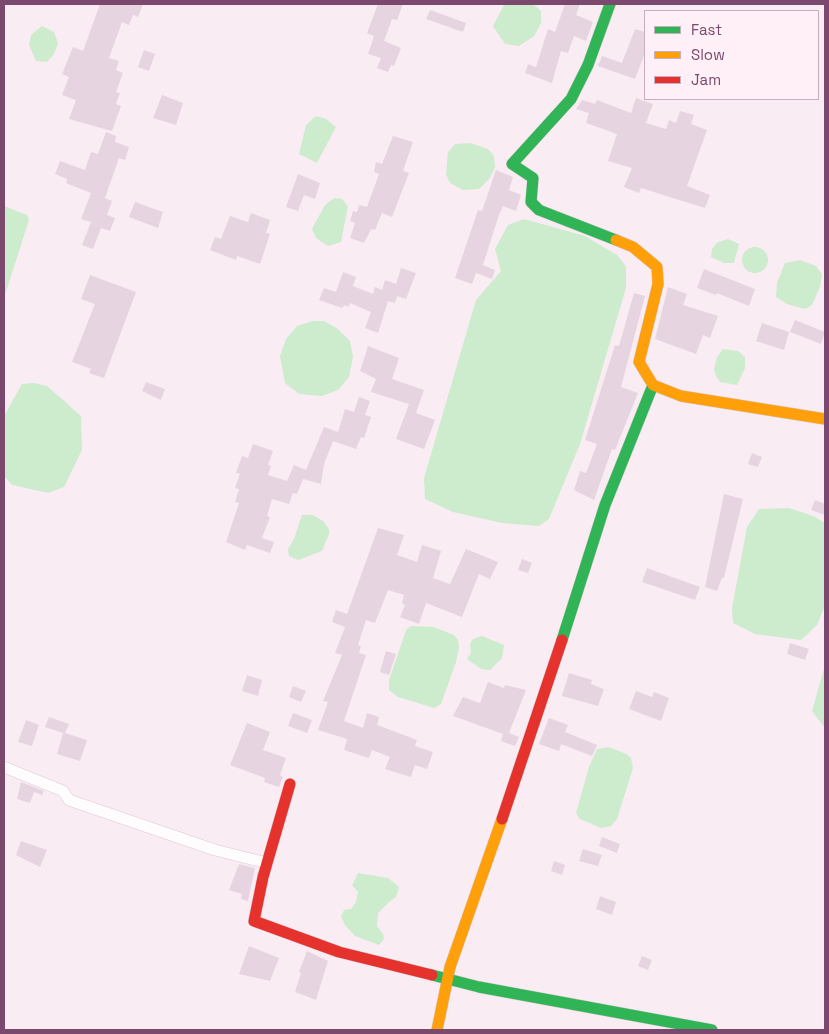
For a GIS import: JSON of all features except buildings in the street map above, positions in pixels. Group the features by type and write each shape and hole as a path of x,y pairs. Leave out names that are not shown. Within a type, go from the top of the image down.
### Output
{"street":[{"path":"610,4 588,65 571,99 512,164 532,178 532,202 539,210 633,247 657,267 658,284 643,339 640,362 654,385 681,396 825,419"},
{"path":"437,1030 447,980 528,746 605,505 644,402 654,385"},
{"path":"4,767 63,792 69,800 215,850 267,863"},
{"path":"290,784 267,863 254,921 339,952 447,980 712,1030"}],"shaded area":[{"path":"533,4 541,11 541,23 534,36 519,46 505,44 493,26 504,5"},
{"path":"42,26 54,32 58,43 54,54 47,62 36,61 29,45 31,35"},
{"path":"316,116 326,119 336,127 317,163 299,154 306,125"},
{"path":"471,143 488,149 494,156 495,168 489,179 479,189 463,190 450,183 446,175 448,152 455,144"},
{"path":"334,198 342,199 348,206 341,242 328,246 316,238 312,229 325,205"},
{"path":"4,206 27,215 29,220 4,298"},
{"path":"524,219 585,236 617,255 626,266 626,288 580,444 549,519 539,526 502,523 453,512 425,499 424,478 476,300 501,271 495,249 508,225"},
{"path":"728,239 739,244 734,263 724,263 711,257 712,249 718,242"},
{"path":"755,247 764,251 768,260 764,269 755,273 746,269 742,260 746,251"},
{"path":"800,260 816,266 822,274 820,287 812,305 805,309 787,304 776,297 777,283 785,263"},
{"path":"313,321 324,321 338,329 350,341 353,357 349,377 338,390 322,396 299,394 285,383 280,356 286,339 297,326"},
{"path":"723,349 738,351 745,357 745,368 737,385 720,382 716,376 714,369 717,357"},
{"path":"34,383 47,386 81,416 82,450 64,487 48,493 12,485 4,476 4,416 22,384"},
{"path":"789,508 813,516 825,523 825,605 817,625 801,640 755,634 733,623 732,608 747,527 759,509"},
{"path":"302,515 313,515 323,521 329,529 329,534 322,551 298,560 289,556 288,549 294,539"},
{"path":"411,626 434,627 454,635 458,640 459,648 456,662 441,704 434,708 398,697 389,690 389,680 406,630"},
{"path":"482,636 504,645 502,658 490,670 481,669 467,659 471,653 470,644 473,639"},
{"path":"825,665 825,728 812,711"},
{"path":"609,747 631,758 633,768 617,819 611,826 601,828 580,819 576,813 589,767 597,749"},
{"path":"358,873 388,878 399,887 396,897 378,913 377,926 384,939 379,945 355,936 345,925 341,917 344,910 351,909 356,902 358,892 352,885"}],"traffic: fast":[{"path":"610,4 588,65 571,99 512,164 533,178 531,202 539,210 616,240"},
{"path":"562,640 605,505 653,385"},
{"path":"432,975 479,987 712,1030"}],"traffic: slow":[{"path":"616,240 633,247 657,267 658,284 639,362 653,385 681,396 825,419"},
{"path":"437,1030 450,967 502,819"}],"traffic: jam":[{"path":"502,819 562,640"},
{"path":"290,784 263,877 254,921 339,952 432,975"}]}
